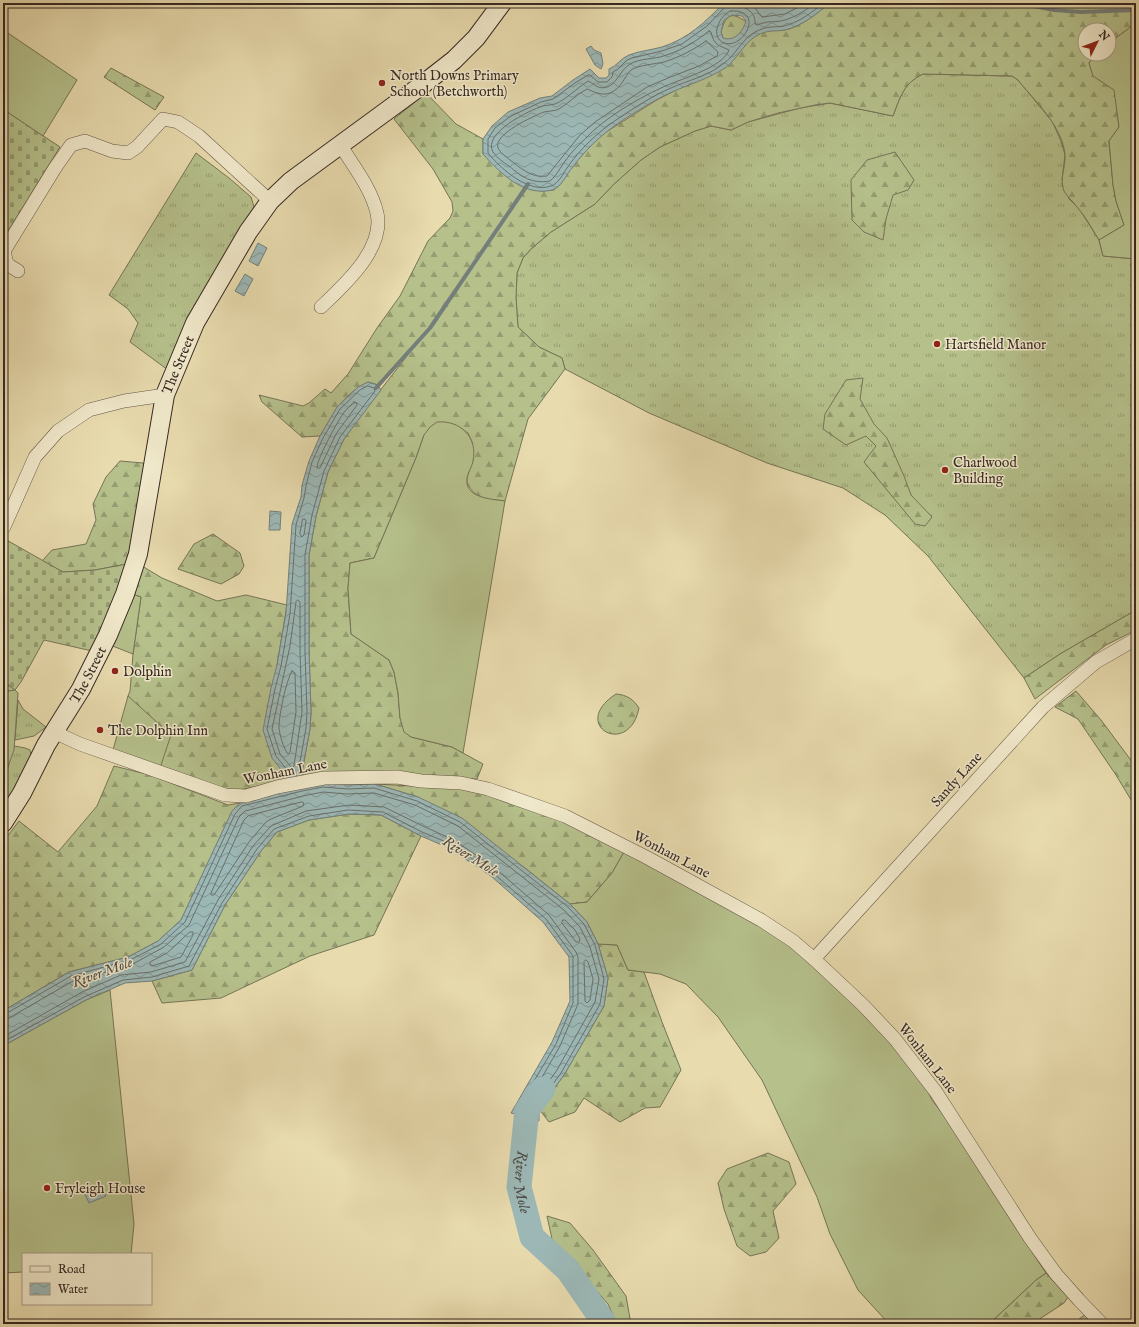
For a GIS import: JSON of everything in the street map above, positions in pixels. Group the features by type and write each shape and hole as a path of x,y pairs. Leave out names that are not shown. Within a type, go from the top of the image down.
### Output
{"street":[{"name":"The Street","path":"3,823 22,792 46,745 81,689 108,635 125,594 138,554 165,395 195,324 248,232 270,201 291,181 422,86 454,60 476,38 502,3"},
{"path":"18,271 7,264 4,251 55,168 71,145 85,141 112,151 128,153 137,147 163,119 178,122 198,136 270,201"},
{"path":"322,307 351,278 369,255 377,230 377,214 369,191 341,146"},
{"path":"4,527 35,457 58,431 89,410 124,400 165,395"},
{"name":"Sandy Lane","path":"814,959 1044,707 1096,662 1136,639"},
{"name":"Wonham Lane","path":"54,732 80,744 225,795 246,796 277,787 324,778 397,777 421,781 461,783 488,789 565,816 646,857 761,920 793,941 814,959 864,1006 895,1039 936,1092 1047,1262 1079,1300 1102,1324"}],"green space":[{"path":"829,3 1136,3 1136,23 1117,37 1117,22 1077,22 1077,62 1090,62 1093,75 1115,90 1119,127 1109,141 1113,185 1116,201 1124,225 1099,240 1083,215 1064,191 1062,178 1065,154 1063,143 1053,123 1018,80 1012,76 923,74 907,86 893,116 830,103 778,113 748,122 731,130 711,126 695,131 660,147 641,160 614,184 595,204 551,232 523,258 517,273 516,298 518,327 539,347 562,358 565,369 528,419 505,501 483,498 478,496 470,489 467,483 467,477 473,460 472,442 468,433 459,427 424,435 416,458 374,558 350,563 348,588 351,634 389,660 394,672 398,693 400,718 411,737 452,747 483,764 477,779 443,777 301,777 310,729 311,712 309,651 309,555 316,516 328,472 344,439 424,334 378,385 368,382 359,387 345,399 334,412 320,436 302,437 262,402 259,395 303,406 309,403 325,389 331,393 348,374 377,328 400,296 428,241 450,218 453,211 452,202 433,169 394,119 426,93 456,124 483,139 483,154 533,190 554,190 591,145 603,134 655,101 674,91 723,38 721,32 724,22 728,17 737,16 753,26 762,29 784,30 790,29 802,23"},
{"path":"1136,23 1136,259 1103,256 1099,240 1124,225 1116,201 1113,185 1109,141 1119,127 1114,90 1093,76 1089,63 1117,62 1117,37"},
{"path":"8,33 77,80 43,136 3,109 3,34"},
{"path":"111,68 164,97 155,110 104,77"},
{"path":"923,74 1012,76 1018,80 1052,121 1061,141 1065,155 1062,180 1069,199 1078,207 1099,240 1103,256 1136,259 1136,610 1060,654 1024,678 928,556 885,515 843,488 767,463 649,413 565,369 562,358 539,347 518,327 516,298 517,273 523,258 551,232 595,204 614,184 641,160 660,147 695,131 711,126 731,130 748,122 800,108 830,103 893,116 907,86"},
{"path":"3,109 60,147 3,239"},
{"path":"895,152 914,180 908,190 893,195 886,219 883,240 864,232 852,220 851,180 867,160"},
{"path":"196,153 251,197 255,210 168,370 130,342 138,323 128,309 109,295"},
{"path":"863,378 860,399 874,424 887,438 911,495 932,517 925,526 915,524 864,462 876,446 866,436 846,445 823,429 825,414 846,380"},
{"path":"437,422 445,422 460,427 466,432 473,444 474,452 467,478 467,485 470,490 474,494 486,498 505,501 463,753 452,747 411,737 404,732 400,718 398,693 394,672 389,660 351,634 348,588 350,563 374,558 416,458 424,435 430,427"},
{"path":"120,461 143,463 146,469 127,564 95,570 63,572 42,561 52,550 86,544 96,520 93,504 106,477"},
{"path":"213,534 240,553 244,566 239,574 221,584 178,569 194,544"},
{"path":"3,538 63,572 95,570 127,564 120,587 92,651 44,640 15,690 3,681"},
{"path":"142,566 162,578 217,601 246,595 287,605 277,665 289,780 233,791 160,768 128,696 130,691 133,654 141,597 132,594"},
{"path":"132,594 141,597 133,654 110,645"},
{"path":"1136,610 1136,630 1106,645 1035,699 1024,678 1060,654"},
{"path":"3,681 15,690 3,692"},
{"path":"15,690 18,693 14,750 3,781 3,692"},
{"path":"1076,691 1101,720 1136,767 1136,808 1116,775 1078,719 1055,707"},
{"path":"616,694 629,698 639,708 633,723 624,732 615,734 606,732 600,726 598,716 603,706"},
{"path":"128,696 171,735 160,768 113,750"},
{"path":"18,700 23,709 46,727 34,736 15,740"},
{"path":"14,746 30,750 31,755 14,793 3,812 3,781"},
{"path":"114,766 150,775 228,805 240,803 232,812 181,920 158,941 128,957 69,972 3,1011 3,842 19,821 58,852 97,806"},
{"path":"375,784 471,789 571,824 624,852 612,873 587,902 570,904 525,868 418,797"},
{"path":"349,814 381,815 421,836 374,935 310,956 221,998 162,1003 152,981 192,970 225,905 261,851 277,832 309,820"},
{"path":"624,852 786,941 824,973 885,1037 926,1087 932,1100 945,1117 1046,1273 1036,1280 989,1324 957,1324 952,1319 946,1324 889,1324 858,1290 830,1234 817,1197 762,1080 718,1017 686,984 660,974 628,970 617,945 598,944 587,922 570,904 587,902 612,873"},
{"path":"598,944 617,945 628,970 644,972 681,1070 660,1107 645,1108 620,1122 584,1098 575,1112 549,1122 539,1109 564,1075 604,1006 608,978"},
{"path":"110,990 134,1224 131,1253 22,1253 22,1272 3,1273 3,1046 86,1000"},
{"path":"768,1153 789,1162 796,1184 773,1211 779,1238 766,1252 750,1256 737,1246 724,1209 718,1183 727,1169"},
{"path":"547,1216 570,1223 593,1250 626,1296 631,1324 617,1324 608,1304 552,1239"},
{"path":"1046,1273 1068,1297 1064,1303 1032,1324 989,1324 1036,1280"},
{"path":"1086,1314 1096,1324 1074,1324 1075,1322"}],"water":[{"path":"724,3 829,3 797,26 785,30 764,32 756,36 747,43 729,65 719,72 672,92 620,122 606,132 588,149 577,161 561,184 555,189 542,191 522,187 505,176 483,154 483,139 492,126 508,112 540,98 552,96 590,69 599,78 606,78 609,75 609,69 626,56 637,52 662,47 680,39 696,29","holes":["732,15 742,16 746,21 741,32 735,37 727,39 723,38 721,32 724,20"]},
{"path":"591,46 594,50 601,53 603,64 601,69 595,65 586,49"},
{"path":"258,243 267,248 258,266 249,261"},
{"path":"245,274 253,279 244,296 235,291"},
{"path":"368,382 378,385 381,390 344,439 328,472 316,516 309,555 310,729 301,777 289,780 272,758 263,730 286,613 292,524 301,497 302,485 309,461 320,436 337,407 358,387"},
{"path":"270,511 281,512 280,530 269,530"},
{"path":"323,783 348,785 375,784 418,797 462,818 570,904 587,922 598,944 608,978 604,1006 564,1075 539,1109 539,1121 511,1113 552,1042 570,1001 569,957 543,922 491,876 449,848 421,836 381,815 349,814 309,820 277,832 261,851 225,905 192,970 152,981 125,983 86,1000 3,1046 3,1011 69,972 128,957 158,941 181,920 232,811 240,803 268,795"},
{"path":"102,1185 106,1196 89,1203 84,1192"}],"waterway":[{"path":"1018,3 1054,10 1081,12 1136,10"},
{"path":"376,388 430,328 528,184"},
{"name":"River Mole","path":"543,1089 527,1110 519,1187 532,1237 568,1270 603,1321 603,1324"}],"place":[{"name":"North Downs Primary School (Betchworth)","path":"382,83"},
{"name":"Hartsfield Manor","path":"937,344"},
{"name":"Charlwood Building","path":"945,470"},
{"name":"Dolphin","path":"115,671"},
{"name":"The Dolphin Inn","path":"100,730"},
{"name":"Fryleigh House","path":"47,1188"}]}
